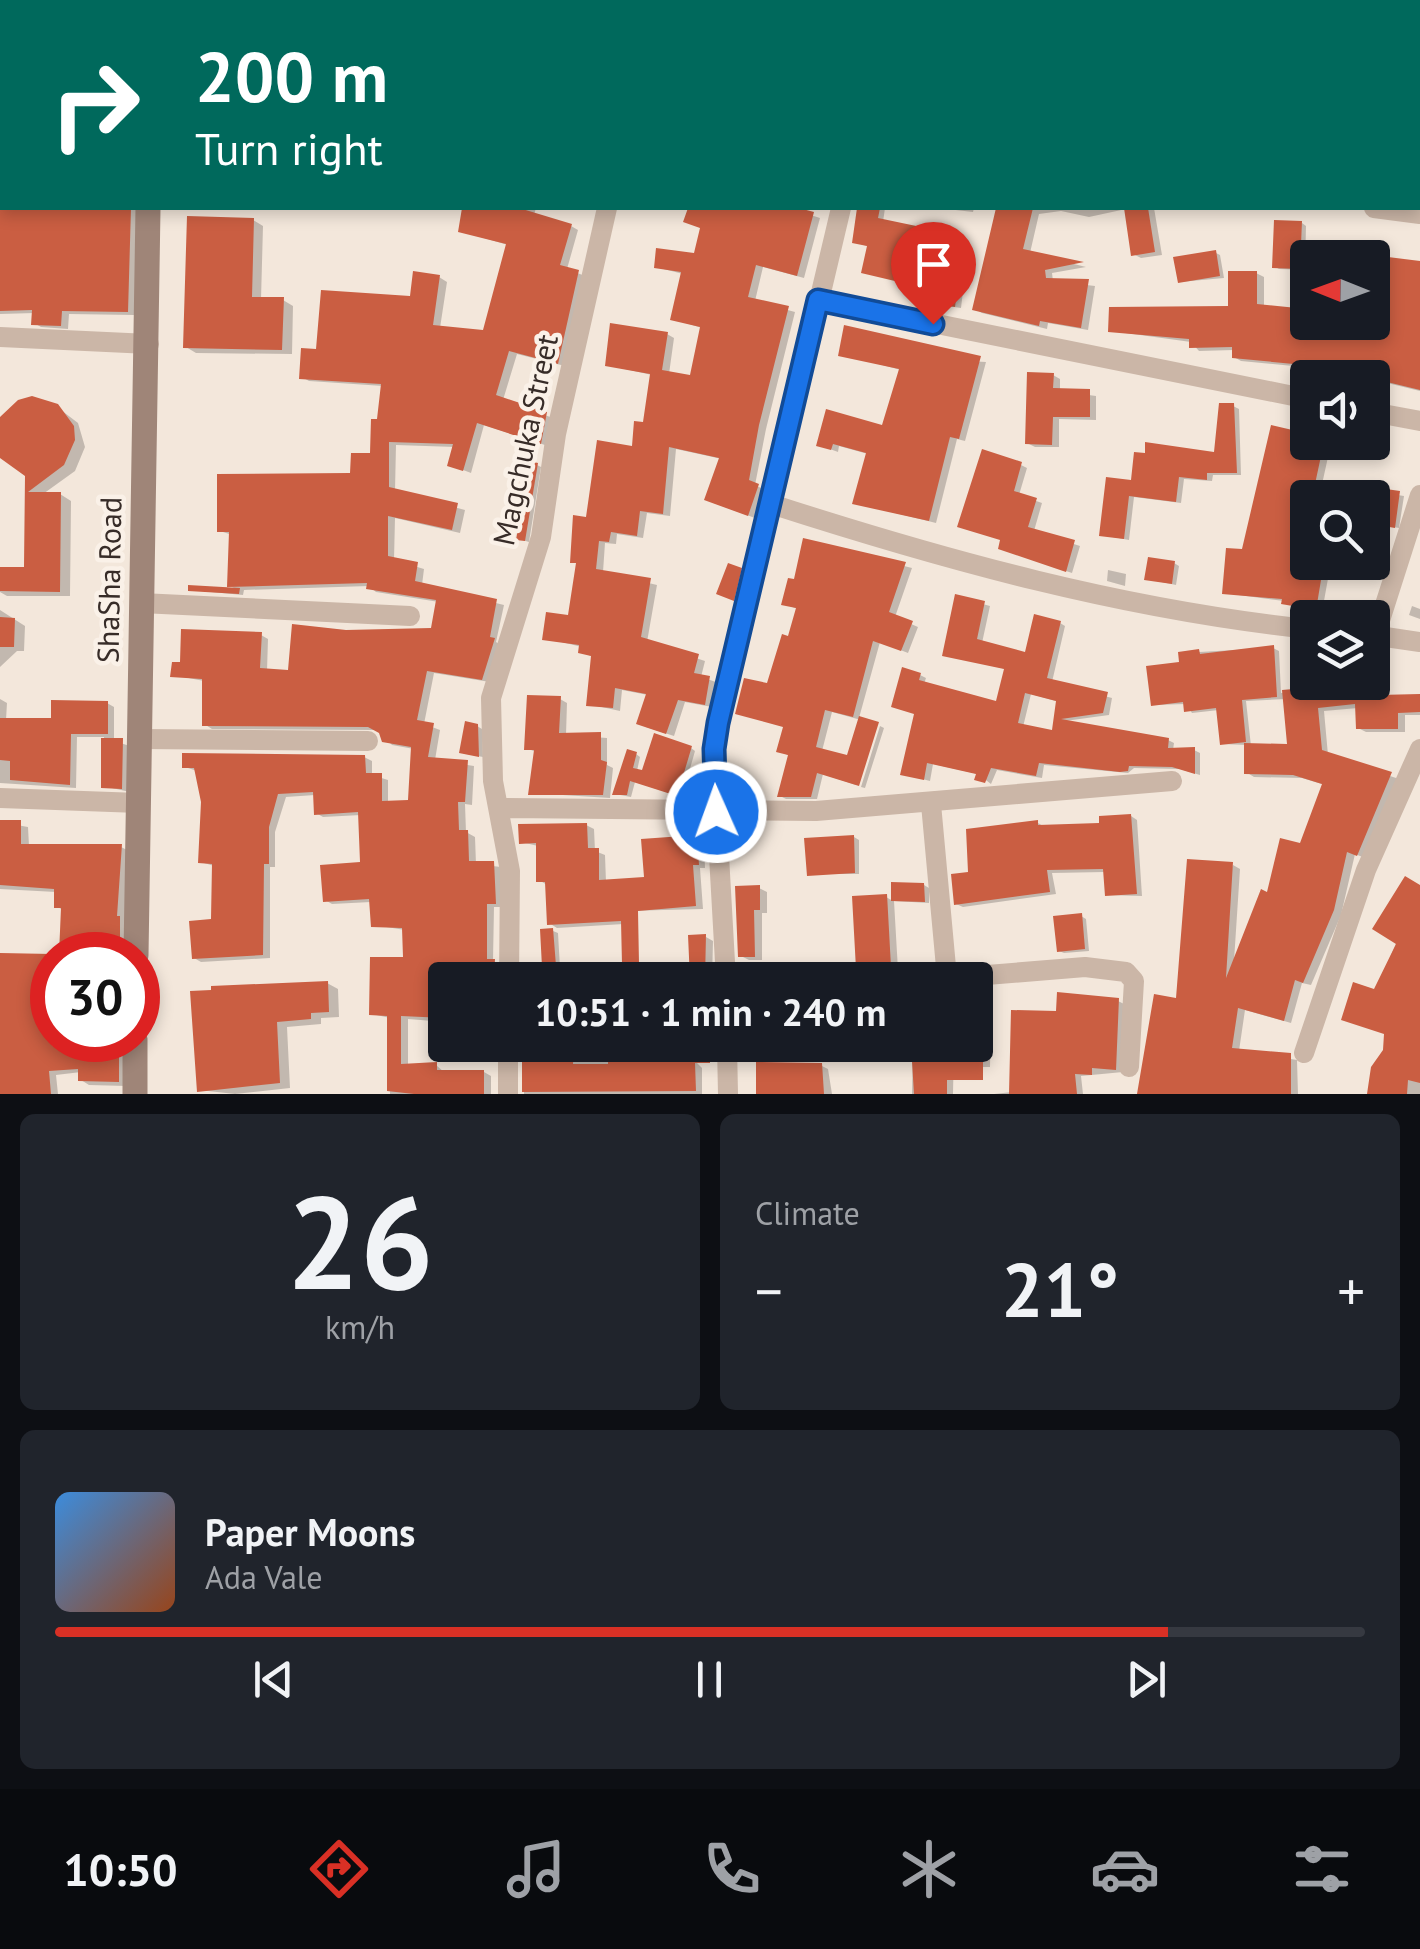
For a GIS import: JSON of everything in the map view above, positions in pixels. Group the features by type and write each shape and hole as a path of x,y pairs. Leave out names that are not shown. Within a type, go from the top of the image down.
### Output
{"street":[{"name":"ShaSha Road","path":"136,932 149,344 148,210"},
{"name":"Magchuka Street","path":"509,962 510,871 493,781 491,698 541,537 556,434 607,210"},
{"path":"725,962 714,749 840,210"},
{"path":"1389,210 1420,214"},
{"path":"818,300 1290,395"},
{"path":"0,337 149,344"},
{"path":"1390,415 1420,421"},
{"path":"1386,600 1420,496"},
{"path":"772,504 935,557 1057,588 1128,604 1290,626"},
{"path":"142,603 410,616"},
{"path":"1390,638 1420,642"},
{"path":"140,739 368,741"},
{"path":"1304,1052 1366,870 1420,748"},
{"path":"498,808 716,812 931,804 1172,781"},
{"path":"0,798 139,803"},
{"path":"931,804 936,962"},
{"path":"993,974 1084,967 1126,972 1134,981 1135,996 1129,1068"},
{"path":"135,1094 136,1062"},
{"path":"508,1062 508,1094"},
{"path":"727,1062 728,1094"}],"building":[{"path":"0,210 131,210 128,312 62,311 61,326 31,325 32,310 0,311"},
{"path":"462,210 526,210 572,224 560,265 579,270 558,364 509,351 496,395 547,412 541,444 477,423 463,471 447,466 453,444 389,442 389,487 458,503 452,530 388,516 388,556 418,562 415,581 497,599 490,637 495,638 482,680 427,671 417,720 434,723 428,757 468,760 465,802 458,802 459,830 468,830 469,861 494,861 496,904 487,904 487,959 495,962 428,962 428,1017 401,1016 401,1064 437,1062 437,1070 484,1070 484,1094 387,1091 387,1016 369,1015 370,957 403,957 402,928 371,927 369,899 323,902 320,865 360,862 358,812 314,815 313,792 278,794 269,827 269,864 264,864 263,955 192,959 189,921 211,919 212,864 198,863 201,802 194,768 182,768 182,753 365,755 366,773 382,773 382,801 408,800 411,747 382,742 379,733 368,727 202,726 202,679 170,677 172,662 180,662 181,629 262,632 260,668 288,670 292,624 346,630 431,628 436,600 366,589 367,583 227,587 229,532 217,532 217,474 350,473 351,453 370,453 371,419 377,419 381,384 299,379 301,348 316,349 321,290 410,296 413,271 440,275 433,325 483,330 506,244 458,232"},
{"path":"687,210 814,212 797,276 756,265 748,297 789,306 759,425 749,480 759,484 748,516 704,500 719,458 669,447 663,514 640,511 637,536 611,532 609,542 599,541 596,569 651,578 641,637 699,654 694,673 710,676 705,705 678,700 666,734 636,724 646,694 615,688 613,708 586,706 591,656 578,653 579,645 542,640 546,612 568,615 576,563 570,563 573,515 586,517 597,440 632,446 634,421 643,422 650,374 605,366 610,323 668,332 662,370 690,375 700,327 670,320 681,272 654,268 656,248 694,253 700,228 683,222"},
{"path":"857,210 880,210 878,218 964,236 955,307 912,300 916,286 861,273 867,246 852,243"},
{"path":"996,210 1033,210 1023,249 1084,262 1045,270 1046,278 1089,279 1081,328 1040,321 1039,326 972,310"},
{"path":"1124,210 1148,210 1155,252 1131,256"},
{"path":"187,216 254,218 252,297 284,297 282,350 183,348"},
{"path":"1274,220 1302,221 1301,240 1290,240 1290,269 1272,268"},
{"path":"1216,250 1220,276 1178,283 1173,257"},
{"path":"1390,257 1420,261 1420,390 1390,383 1390,360 1290,360 1290,364 1232,358 1232,347 1189,348 1189,339 1108,332 1109,307 1228,306 1228,271 1257,271 1257,304 1290,307 1290,340 1390,340"},
{"path":"844,325 981,356 959,439 950,437 929,521 852,504 866,453 833,444 831,450 816,446 826,409 882,425 899,369 838,356"},
{"path":"1027,372 1054,373 1053,388 1090,389 1090,417 1053,417 1052,445 1025,444"},
{"path":"32,396 58,404 74,426 75,440 64,465 28,492 61,492 60,592 0,591 0,567 24,567 25,476 0,458 0,417 18,400"},
{"path":"1219,403 1234,403 1237,473 1207,473 1207,480 1179,477 1176,502 1129,496 1124,539 1099,536 1106,477 1131,480 1134,452 1145,453 1145,442 1214,452"},
{"path":"1271,425 1290,429 1290,460 1320,460 1316,480 1290,480 1290,580 1321,580 1318,600 1290,600 1290,606 1281,604 1282,599 1222,594 1226,548 1242,549"},
{"path":"982,449 1022,462 1014,491 1037,498 1028,527 1075,540 1066,572 998,549 1000,540 957,527"},
{"path":"529,461 538,463 525,541 516,540"},
{"path":"1390,490 1400,491 1395,528 1390,527"},
{"path":"803,538 906,562 889,612 913,621 901,651 873,641 853,717 825,710 816,747 847,755 859,716 879,722 859,786 817,773 811,797 777,797 788,755 776,752 783,727 735,714 744,678 767,683 782,634 788,636 796,608 781,605 788,578 794,579"},
{"path":"1148,557 1175,561 1172,584 1144,580"},
{"path":"728,563 742,568 734,601 716,594"},
{"path":"188,585 240,588 239,594 188,591"},
{"path":"955,594 985,601 977,639 1025,652 1034,614 1061,621 1047,678 1108,692 1103,713 1061,719 1169,738 1168,748 1195,747 1195,774 1172,767 1129,766 1128,771 1120,772 1039,763 1036,776 991,768 985,783 974,780 976,774 927,763 924,780 900,775 914,714 891,707 902,667 921,673 919,680 996,701 1004,669 942,656","holes":["1025,693 1056,701 1052,730 1018,723"]},
{"path":"0,617 15,618 14,647 0,647"},
{"path":"1274,645 1277,697 1242,700 1246,742 1220,745 1216,708 1184,712 1183,702 1151,706 1146,666 1179,662 1178,652 1199,649 1200,654"},
{"path":"1290,689 1290,700 1390,700 1390,695 1420,694 1420,712 1398,713 1398,729 1356,729 1355,704 1318,708 1322,750 1392,772 1357,856 1347,852 1334,910 1303,983 1295,980 1284,1021 1238,1008 1232,1048 1291,1053 1291,1094 1137,1094 1154,994 1176,998 1187,859 1233,862 1226,978 1261,889 1267,892 1280,838 1300,843 1322,784 1293,775 1244,774 1244,743 1287,744 1282,690"},
{"path":"527,695 561,696 559,733 601,732 601,760 607,762 603,795 528,795 534,750 524,750"},
{"path":"51,700 108,701 108,734 71,734 70,785 10,780 10,761 0,760 0,718 51,718"},
{"path":"465,721 478,724 479,757 459,753"},
{"path":"654,733 692,746 677,796 630,781 627,795 612,795 627,749 637,752 633,768 642,770"},
{"path":"101,738 123,738 122,789 101,788"},
{"path":"1131,814 1137,894 1105,896 1103,869 1047,870 1050,892 954,905 951,874 968,872 966,829 1038,820 1038,825 1099,823 1099,816"},
{"path":"0,820 21,820 21,844 122,844 117,916 120,932 60,932 61,908 54,908 54,889 0,885"},
{"path":"587,823 588,848 599,848 599,880 644,877 641,839 697,835 699,865 693,865 696,906 638,911 639,962 622,962 621,921 547,925 545,882 536,882 536,843 519,844 518,824"},
{"path":"854,835 855,873 807,876 804,838"},
{"path":"1405,876 1420,885 1420,1083 1408,1080 1407,1094 1367,1094 1371,1067 1383,1050 1384,1034 1341,1020 1353,982 1374,989 1396,944 1372,929"},
{"path":"891,882 924,883 925,902 891,901"},
{"path":"760,885 760,910 754,910 755,957 738,957 735,886"},
{"path":"887,894 891,962 856,962 852,896"},
{"path":"1082,913 1085,949 1057,952 1053,916"},
{"path":"553,928 556,962 542,962 540,929"},
{"path":"706,934 705,962 689,962 688,935"},
{"path":"0,953 30,954 30,1062 119,1062 119,1082 78,1081 78,1069 49,1071 51,1094 0,1094"},
{"path":"328,981 329,1012 311,1013 311,1019 277,1022 280,1083 197,1092 190,991 211,990 211,986"},
{"path":"1057,992 1119,998 1116,1070 1092,1068 1092,1075 1075,1074 1077,1094 1009,1094 1011,1010 1056,1011"},
{"path":"522,1062 710,1062 695,1063 696,1091 522,1092"},
{"path":"756,1062 822,1063 824,1094 756,1094"},
{"path":"912,1062 983,1062 983,1080 947,1080 947,1094 914,1094"}],"route":[{"path":"716,812 714,749 718,723 818,300 933,324"}]}
